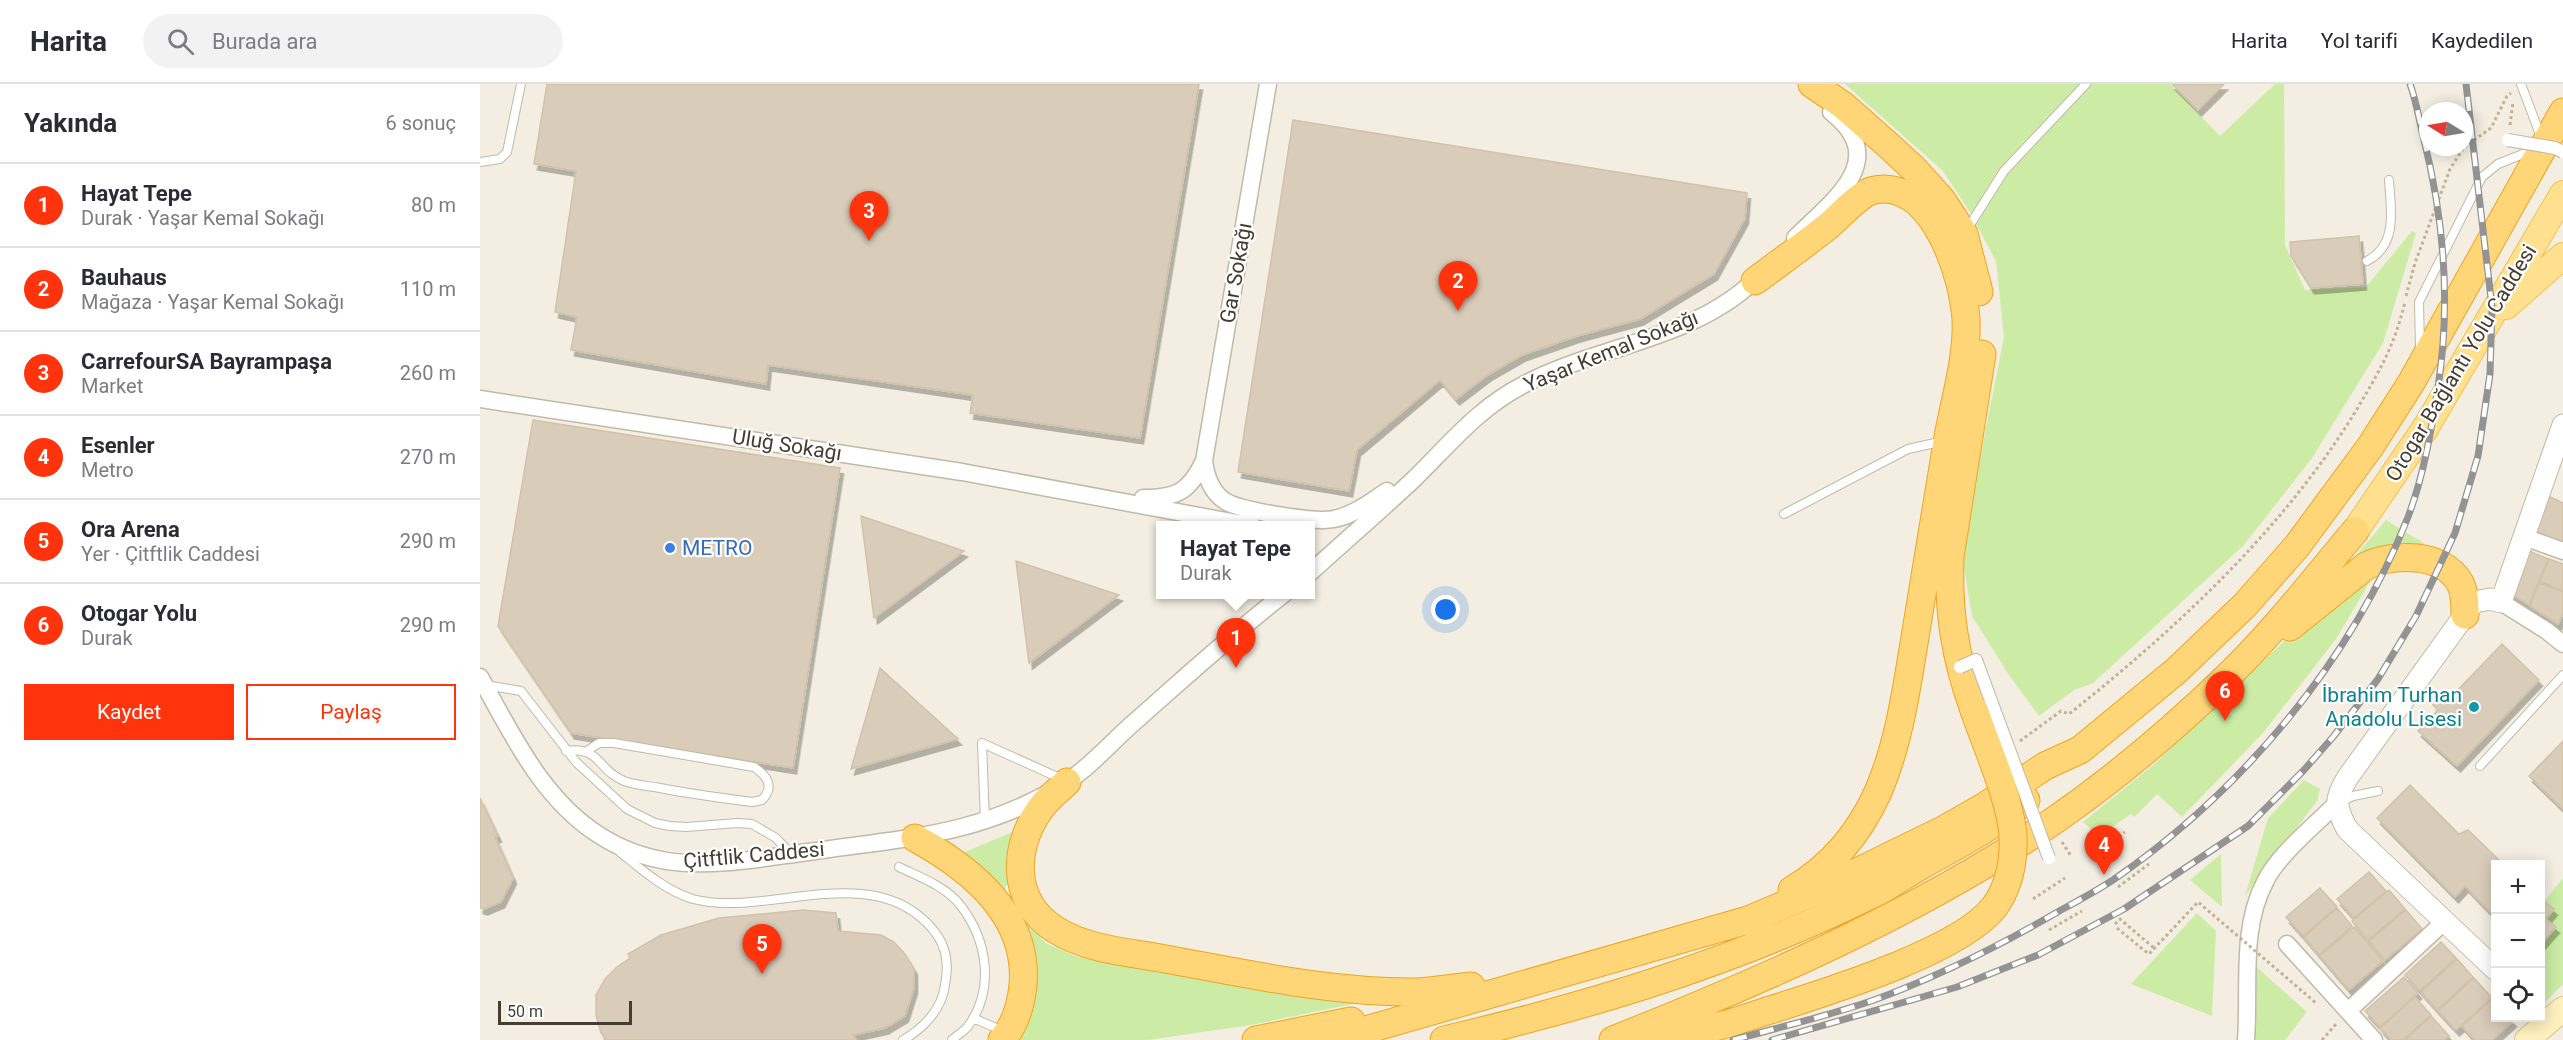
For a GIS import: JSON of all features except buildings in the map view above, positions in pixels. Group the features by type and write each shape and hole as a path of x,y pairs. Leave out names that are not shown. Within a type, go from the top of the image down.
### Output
{"highway":[{"path":"1660,1040 1727,1024 1764,1012 1852,982 1934,949 1973,928 1994,906 2008,880 2013,852 2012,824 1960,667 1950,609 1950,557 1966,320 1956,242 1942,200 1914,169 1844,106 1812,84"},
{"path":"1444,1040 1528,1020 1633,990 1741,951 1823,917 1877,892 1984,831 2032,795 2080,750 2176,671 2245,605 2297,546 2370,447 2421,367 2554,149 2563,112"},
{"path":"1755,281 1827,227 1864,194 1875,190 1902,192 1918,203 1939,230 1956,242"},
{"path":"1718,928 1766,905 1800,885 1828,863 1859,827 1877,793 1891,757 1901,716 1957,443"},
{"path":"1613,1040 1838,943 1951,883 2052,822 2191,711 2247,657 2288,612 2355,531"},
{"path":"2247,657 2281,634 2366,566 2380,560 2413,558 2428,560 2447,569 2460,583 2465,615"},
{"path":"1330,1040 1748,920 1828,886 1943,830 1985,806 2045,766 2080,750"},
{"path":"1067,782 1044,805 1031,828 1021,852 1019,873 1024,896 1038,915 1055,930 1074,939 1089,945 1224,970 1348,989 1419,992 1550,978"},
{"path":"915,838 936,850 981,884 994,898 1016,936 1022,953 1024,976 1022,995 1016,1017 1005,1037"},
{"path":"1256,1040 1310,1031 1386,1013 1467,1001"}],"main road":[{"path":"2542,227 2563,185"},
{"name":"Otogar Bağlantı Yolu Caddesi","path":"2355,531 2426,428 2563,194"},
{"path":"2478,342 2506,306 2563,256"},
{"path":"2526,1040 2551,1015"}],"street":[{"name":"Gar Sokağı","path":"1204,461 1268,84"},
{"name":"Yaşar Kemal Sokağı","path":"1315,568 1413,479 1470,421 1495,402 1523,384 1692,321 1737,295 1755,281 1844,187 1858,165 1859,153 1852,132 1802,84"},
{"path":"2508,140 2554,149"},
{"name":"Uluğ Sokağı","path":"480,399 831,451 1093,497"},
{"path":"2501,602 2563,424"},
{"path":"1204,461 1206,476 1214,490 1226,502 1297,518 1323,521 1352,513 1394,487 1413,479"},
{"path":"1093,497 1173,496 1194,481 1204,461"},
{"path":"1093,497 1230,521"},
{"path":"2524,537 2563,551"},
{"path":"2246,1040 2249,952 2254,908 2265,880 2281,860 2336,804 2340,790 2348,777 2474,602 2482,599 2501,602 2547,630 2563,644"},
{"path":"1067,782 1271,600"},
{"path":"1960,667 1976,660 2049,858"},
{"name":"Çitftlik Caddesi","path":"485,689 544,784 571,814 599,836 629,851 668,861 708,863 950,832 1016,810 1067,782"},
{"path":"2336,804 2347,829 2494,968"},
{"path":"2348,1011 2445,921"},
{"path":"2287,944 2374,1040"}],"lane":[{"path":"480,162 500,159 507,152 521,84"},
{"path":"1956,242 2004,171 2086,84"},
{"path":"2421,367 2419,302 2482,177 2498,164 2554,149 2521,84"},
{"path":"2367,261 2378,255 2389,239 2392,214 2389,180"},
{"path":"1785,514 1908,449 1957,443"},
{"path":"2480,766 2563,675"},
{"path":"485,689 521,691 566,751 618,802 640,817 655,823 678,826 752,824 776,838 791,854"},
{"path":"566,751 580,748 587,751 598,759 608,772 629,782 689,794 752,802 762,800 769,787 766,776 754,767 614,743 599,743 587,751"},
{"path":"985,822 982,743 1067,782"},
{"path":"2336,804 2353,796 2378,791"},
{"path":"599,836 656,881 693,899 730,902 850,892 892,900 921,917 941,937 948,969 943,1000 918,1031 903,1040"},
{"path":"899,867 935,884 960,904 978,934 986,968 982,1000 969,1026 952,1040"},
{"path":"973,1018 1005,1037"}],"path":[{"path":"2508,140 2514,91 2511,84"},
{"path":"2473,141 2491,128 2507,96 2514,91"},
{"path":"2009,749 2061,711 2068,714 2109,682 2232,567 2315,473 2391,351 2415,263 2450,169 2458,156"},
{"path":"2095,855 2125,832"},
{"path":"2118,888 2149,864"},
{"path":"2033,898 2065,878"},
{"path":"2154,948 2120,919 2116,926 2149,954 2198,902 2316,1003"},
{"path":"2049,930 2082,911"},
{"path":"2322,1040 2348,1011"}],"green space":[{"path":"1845,84 2170,84 2220,136 2275,84 2284,84 2285,245 2305,290 2366,287 2412,231 2416,233 2383,343 2312,458 2244,545 2093,683 2074,690 2039,716 2009,675 1972,616 1963,562 1979,464 2004,337 1996,261 1968,209 1943,171"},
{"path":"2386,520 2425,544 2401,544 2330,586"},
{"path":"2374,575 2336,639 2263,733 2182,817 2157,794 2134,817 2131,814 2099,836 2083,822 2152,766 2295,631"},
{"path":"2304,780 2320,789 2317,801 2245,896 2268,818"},
{"path":"1013,832 1006,857 1008,885 999,893 955,856"},
{"path":"2221,854 2222,907 2190,880"},
{"path":"2563,878 2563,984 2545,1002 2545,914 2545,901"},
{"path":"2197,913 2216,931 2212,1016 2131,984"},
{"path":"1027,925 1047,944 1078,957 1290,996 1325,999 1350,998 1353,1004 1251,1025 1148,1040 1018,1040 1023,928"},
{"path":"2253,964 2307,1012 2285,1040 2251,1040"}],"railway":[{"path":"1733,1040 1857,1006 1922,981 1993,948 2107,884 2160,845 2205,807 2248,765 2287,720 2323,672 2356,623 2384,571 2408,517 2423,469 2438,387 2444,324 2443,261 2436,198 2410,84"},
{"path":"1772,1040 1957,987 2038,955 2124,909 2248,826 2304,770 2378,679 2416,616 2455,533 2478,456 2490,374 2492,307 2466,84"}],"place":[{"name":"CarrefourSA Bayrampaşa","path":"869,241"},
{"name":"Bauhaus","path":"1458,311"},
{"name":"METRO","path":"670,548"},
{"name":"Hayat Tepe","path":"1236,668"},
{"name":"İbrahim Turhan Anadolu Lisesi","path":"2474,707"},
{"name":"Otogar Yolu","path":"2225,721"},
{"name":"Esenler","path":"2104,875"},
{"name":"Ora Arena","path":"762,974"}]}
